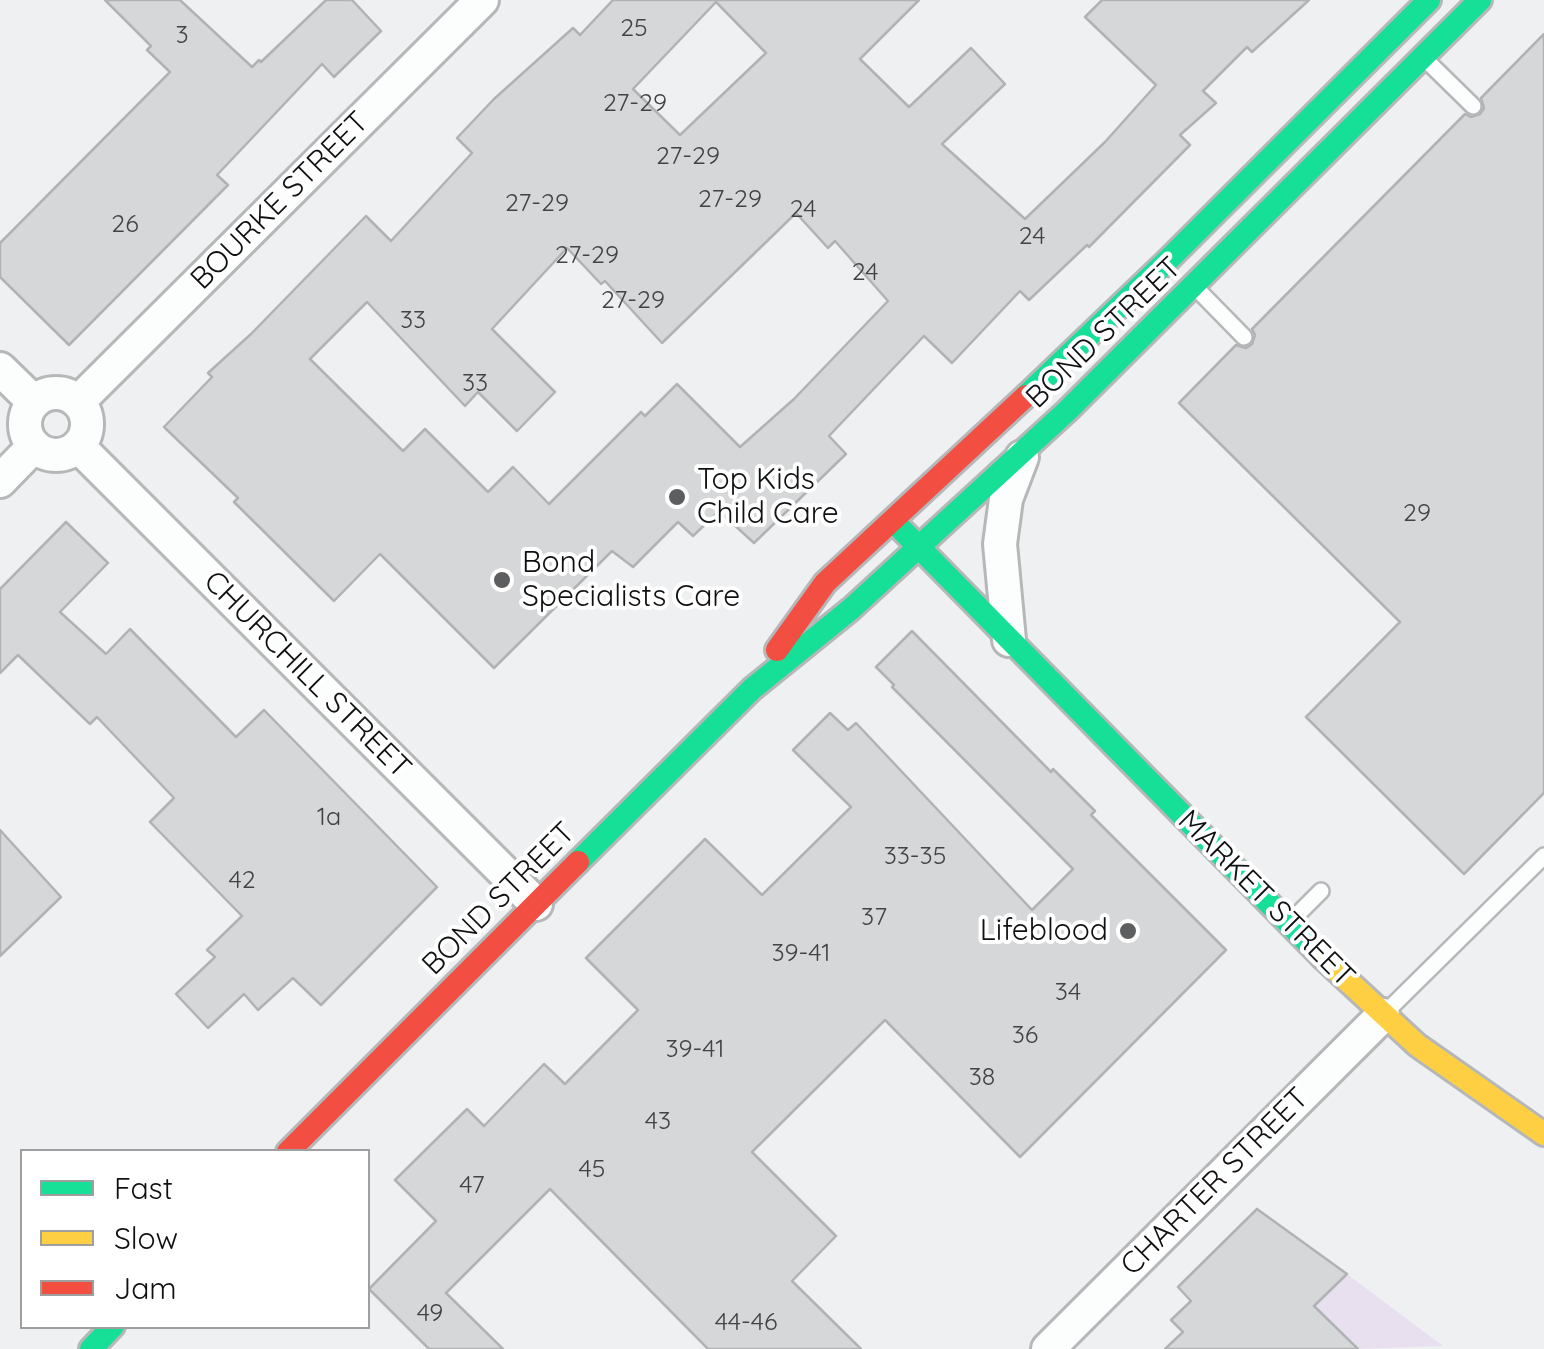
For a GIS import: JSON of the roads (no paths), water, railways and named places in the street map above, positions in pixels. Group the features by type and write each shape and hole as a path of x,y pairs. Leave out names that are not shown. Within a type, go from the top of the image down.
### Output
{"street":[{"name":"BOURKE STREET","path":"78,402 482,0"},
{"name":"BOND STREET","path":"752,689 825,583 935,484 1168,260 1429,0"},
{"name":"BOND STREET","path":"291,1149 752,689 825,631 1023,453 1480,0"},
{"path":"0,368 34,402"},
{"path":"56,392 78,402 88,424 78,446 68,454 56,456 44,454 34,446 24,424 34,402 56,392"},
{"path":"0,481 34,446"},
{"name":"CHURCHILL STREET","path":"78,446 536,904"},
{"path":"1010,640 1000,544 1006,499 1023,453"},
{"name":"MARKET STREET","path":"892,520 1288,924 1384,1015 1417,1045 1544,1134"},
{"name":"CHARTER STREET","path":"1048,1349 1384,1015"},
{"path":"91,1349 110,1329"}],"lane":[{"path":"1398,31 1473,106"},
{"path":"1168,260 1244,337"},
{"path":"1384,1015 1544,856"},
{"path":"1288,924 1321,891"}],"place":[{"name":"Top Kids Child Care","path":"677,497"},
{"name":"Bond Specialists Care","path":"502,580"},
{"name":"Lifeblood","path":"1128,931"}]}
